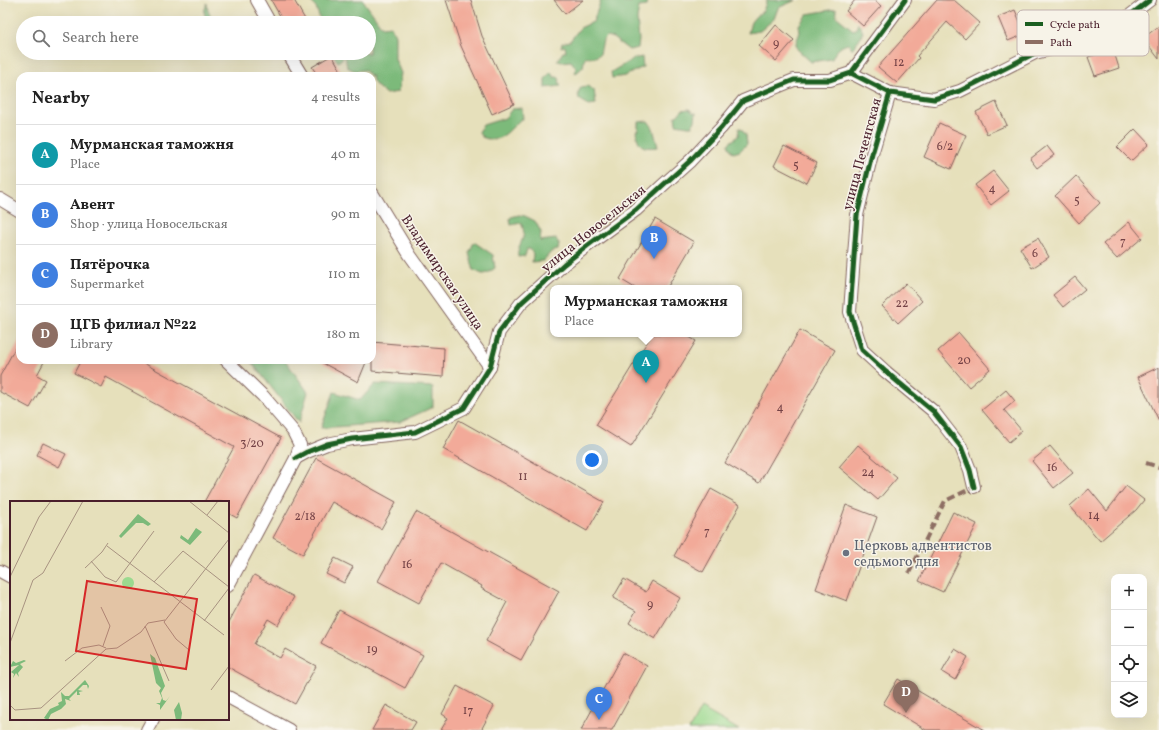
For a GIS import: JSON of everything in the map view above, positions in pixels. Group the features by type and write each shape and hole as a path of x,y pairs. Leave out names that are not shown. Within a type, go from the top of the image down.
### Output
{"street":[{"path":"257,0 266,16"},
{"path":"905,0 851,73 890,93 934,99 960,91 1027,56"},
{"path":"1137,10 1150,0"},
{"path":"292,60 300,72"},
{"name":"улица Новосельская","path":"296,458 327,444 352,439 414,432 464,408 490,367 499,332 521,303 564,264 636,210 690,161 721,128 743,101 794,80 830,80 851,73"},
{"name":"улица Печенгская","path":"890,93 872,154 857,215 850,312 862,350 933,411 961,446 970,470 974,487"},
{"path":"0,199 16,209"},
{"name":"Владимирская улица","path":"376,199 410,255 490,367"},
{"path":"229,584 296,458 300,445 293,431 263,396 230,364"},
{"path":"0,571 10,576"},
{"path":"229,698 289,730"},
{"path":"147,730 152,720"}],"green space":[{"path":"309,0 363,0 374,16 319,16 316,7"},
{"path":"601,0 623,0 624,3 631,2 631,0 646,0 647,6 639,7 637,19 639,40 638,48 629,50 613,38 607,36 603,40 600,54 596,57 585,57 583,67 575,74 576,68 571,61 557,61 563,52 566,52 565,46 561,47 562,43 570,41 580,28 593,22"},
{"path":"767,0 796,0 778,8 774,19 760,31 748,33 751,22 763,11"},
{"path":"207,3 208,11 211,16 205,16"},
{"path":"836,9 837,17 853,30 856,29 858,23 863,32 852,49 849,44 839,49 832,59 811,62 797,49 796,43 800,32 799,25 807,14"},
{"path":"376,18 382,27 391,26 395,35 395,59 401,73 398,92 386,94 377,86 376,72 367,72 365,70 355,71 347,67 346,60 376,60"},
{"path":"642,57 643,67 625,76 612,78 611,72 633,59"},
{"path":"551,72 554,77 558,77 561,86 545,88 545,79"},
{"path":"587,86 594,90 596,104 589,105 579,99 578,93 581,87"},
{"path":"522,108 523,119 521,119 503,136 494,139 482,137 479,132 483,125 505,118 512,109"},
{"path":"689,109 696,113 695,121 692,126 676,124 675,116 677,116 682,110"},
{"path":"648,121 653,128 658,147 645,147 638,140 636,131 638,130 638,122"},
{"path":"739,128 741,128 746,135 747,144 740,151 733,153 728,144 738,136"},
{"path":"519,215 535,221 541,232 540,241 556,239 559,244 558,250 552,251 543,261 532,262 533,254 530,249 527,249 525,256 518,257 519,248 524,233 523,228 521,223 511,225 510,219 511,217"},
{"path":"474,242 493,255 495,268 490,272 482,274 474,271 469,253"},
{"path":"253,364 288,364 308,392 299,423"},
{"path":"375,384 433,387 433,407 400,422 321,428 334,392 360,400"},
{"path":"701,708 739,730 689,730"}],"building":[{"path":"271,0 294,0 303,16 280,16"},
{"path":"446,0 471,0 482,36 514,104 492,114 461,46"},
{"path":"554,0 583,0 565,14"},
{"path":"855,0 874,0 881,6 863,26 846,11"},
{"path":"937,0 954,0 980,23 965,39 947,22 917,56 919,58 897,83 878,67"},
{"path":"1015,10 1017,15 1017,37 1008,41 998,17"},
{"path":"776,25 794,40 776,61 759,46"},
{"path":"1159,26 1159,59 1149,46 1149,34"},
{"path":"1115,56 1119,68 1095,76 1088,57"},
{"path":"324,60 335,60 342,72 315,72 312,67"},
{"path":"996,102 1007,125 987,134 976,112"},
{"path":"939,123 966,135 951,169 924,157"},
{"path":"1135,129 1149,144 1131,161 1117,147"},
{"path":"784,146 817,163 807,183 774,166"},
{"path":"1047,146 1054,155 1037,168 1030,159"},
{"path":"993,171 1009,191 991,205 975,185"},
{"path":"1076,176 1100,203 1079,223 1055,196"},
{"path":"655,219 694,242 669,285 630,285 620,279"},
{"path":"1129,222 1142,238 1117,259 1103,244"},
{"path":"1038,238 1049,257 1032,268 1020,248"},
{"path":"1075,277 1085,289 1063,307 1053,295"},
{"path":"906,283 922,301 898,323 882,306"},
{"path":"800,330 835,350 759,483 725,463"},
{"path":"959,333 990,369 969,387 938,351"},
{"path":"650,337 689,337 696,341 631,447 596,425"},
{"path":"376,342 444,348 443,377 372,371 372,364 376,364"},
{"path":"16,346 16,364 43,364 37,375 46,380 30,408 0,392 0,376"},
{"path":"79,364 145,364 281,438 237,518 229,514 229,501 205,501 234,447 106,377 101,387 74,373"},
{"path":"324,364 365,364 358,382"},
{"path":"1159,367 1159,421 1138,377"},
{"path":"1006,390 1015,401 1004,410 1022,431 1009,442 982,410"},
{"path":"459,420 604,502 587,531 443,449"},
{"path":"43,443 66,454 59,467 37,455"},
{"path":"858,445 897,478 878,500 839,467"},
{"path":"1050,446 1073,473 1054,488 1032,461"},
{"path":"316,458 396,502 381,529 332,502 303,554 273,538"},
{"path":"1126,486 1144,500 1136,510 1100,541 1070,506 1089,489 1107,511"},
{"path":"711,489 740,505 703,572 674,556"},
{"name":"Церковь адвентистов седьмого дня","path":"846,505 877,517 847,601 816,589"},
{"path":"416,512 559,591 521,660 486,641 507,602 441,563 419,603 378,581"},
{"path":"953,512 977,524 943,592 919,581"},
{"path":"335,558 353,567 344,583 326,574"},
{"path":"254,575 294,597 278,625 268,619 254,644 280,658 285,649 316,666 295,704 229,668 229,622"},
{"path":"624,579 646,592 652,581 680,598 655,639 629,623 636,611 613,598"},
{"path":"339,610 423,655 405,688 321,643"},
{"path":"955,649 968,657 955,680 942,672"},
{"path":"623,653 647,666 612,730 581,730"},
{"path":"898,679 984,730 926,730 883,704"},
{"path":"457,686 494,706 481,730 441,730 448,718 442,714"},
{"path":"386,705 416,722 411,730 372,730"}],"marked path":[{"path":"1146,463 1159,467"},
{"path":"909,573 945,501 974,487"}],"cycle path":[{"path":"296,458 327,444 352,439 415,432 464,408 490,367 499,332 521,303 564,264 636,210 690,161 721,128 743,101 794,80 830,80 851,73 905,0"},
{"path":"1137,10 1150,0"},
{"path":"851,73 890,93 934,99 960,91 1029,56"},
{"path":"890,93 872,154 857,215 850,312 862,350 933,411 961,447 970,470 974,487"}],"place":[{"name":"Авент","path":"654,259"},
{"name":"Мурманская таможня","path":"646,383"},
{"name":"Церковь адвентистов седьмого дня","path":"846,553"},
{"name":"ЦГБ филиал №22","path":"906,713"},
{"name":"Пятёрочка","path":"599,720"}]}
